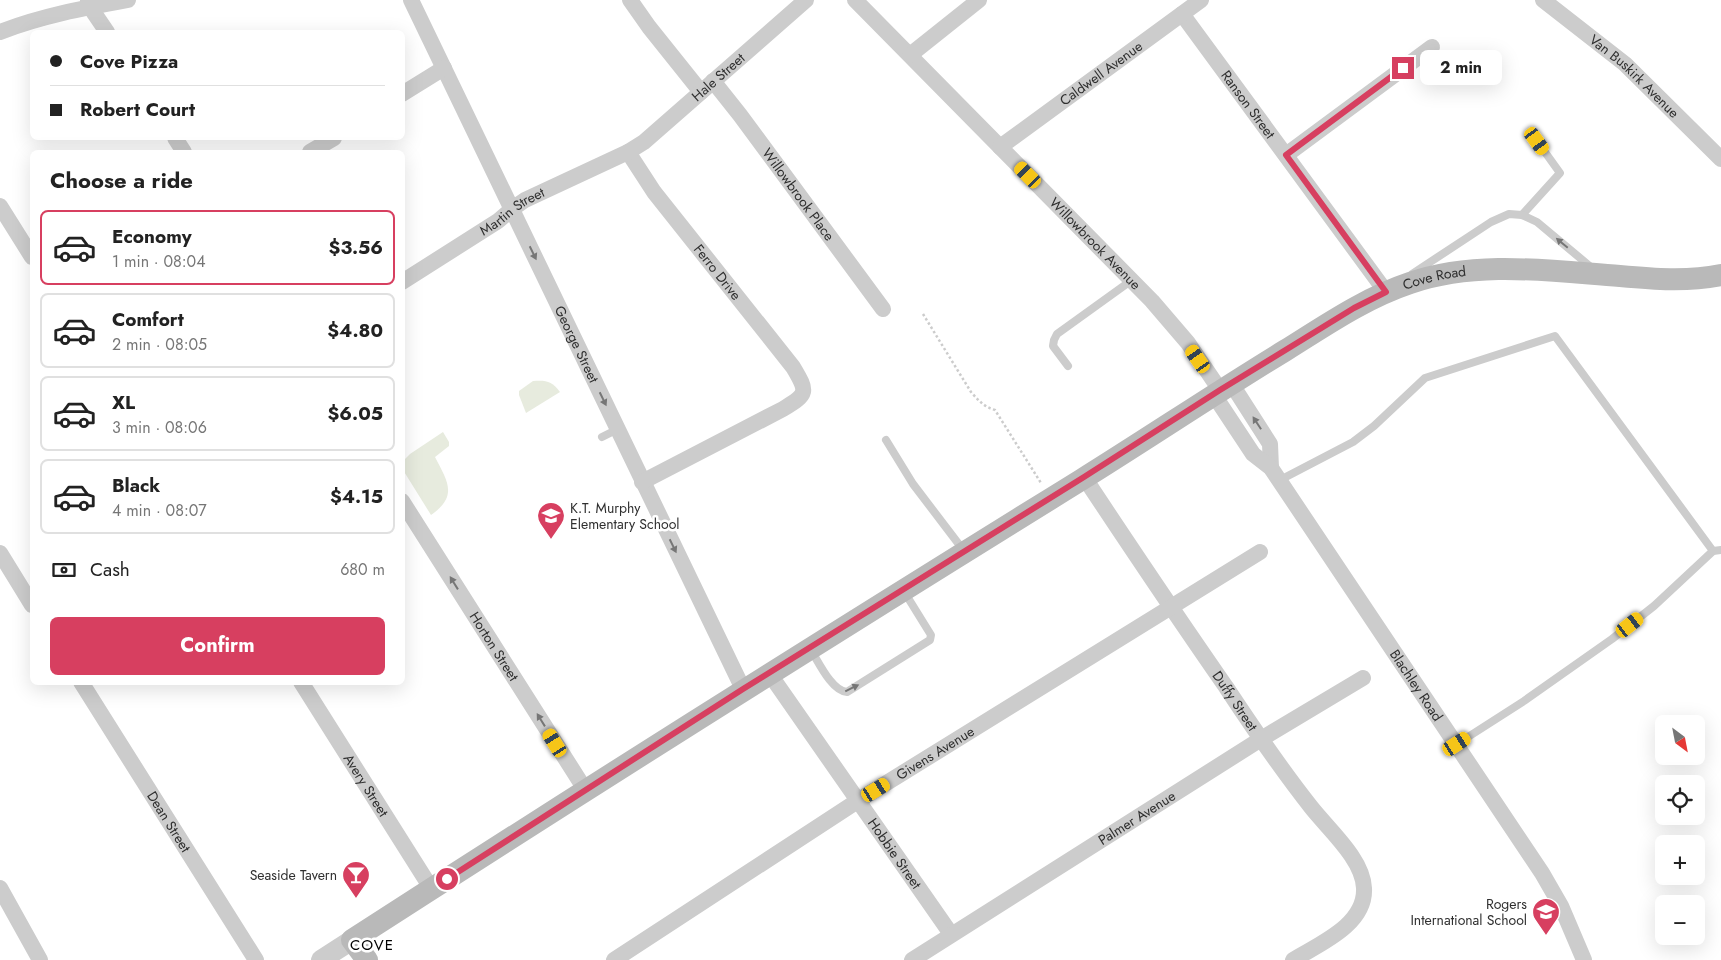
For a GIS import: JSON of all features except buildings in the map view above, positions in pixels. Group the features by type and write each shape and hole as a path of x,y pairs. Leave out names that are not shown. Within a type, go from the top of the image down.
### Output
{"main road":[{"name":"Cove Road","path":"352,940 743,689 965,552 1222,389 1354,308 1386,292 1412,282 1449,272 1506,269 1686,280 1721,275"},
{"path":"352,940 367,960"}],"street":[{"path":"0,32 25,22 89,3 128,0"},
{"name":"George Street","path":"411,0 743,689"},
{"name":"Willowbrook Place","path":"630,0 649,27 707,86 883,309"},
{"name":"Hale Street","path":"628,152 654,135 806,0"},
{"name":"Willowbrook Avenue","path":"855,0 1132,280 1188,343 1222,389"},
{"path":"910,55 979,0"},
{"name":"Caldwell Avenue","path":"1000,147 1201,0"},
{"name":"Van Buskirk Avenue","path":"1543,0 1626,64 1721,159"},
{"path":"89,3 106,30"},
{"name":"Ranson Street","path":"1182,14 1386,292"},
{"path":"1286,155 1432,46"},
{"path":"405,92 444,68"},
{"path":"313,150 331,140"},
{"name":"Martin Street","path":"405,280 498,221 525,200 628,152"},
{"name":"Ferro Drive","path":"628,152 654,192 793,367 804,389 804,394 783,409 642,482"},
{"path":"0,206 30,254"},
{"path":"1222,389 1270,444 1275,474"},
{"name":"Blachley Road","path":"1275,474 1542,873 1561,906 1584,960"},
{"name":"Duffy Street","path":"1084,477 1261,739 1312,808 1354,860 1361,875 1364,889 1361,904 1356,915 1348,925 1293,960"},
{"name":"Horton Street","path":"405,506 586,791"},
{"name":"Givens Avenue","path":"614,960 859,800 1260,552"},
{"path":"0,553 30,602"},
{"name":"Hobbie Street","path":"769,673 951,934"},
{"name":"Palmer Avenue","path":"912,960 1261,739 1363,678"},
{"name":"Dean Street","path":"83,685 256,960"},
{"name":"Avery Street","path":"303,685 431,888"},
{"path":"0,888 40,960"},
{"name":"Cove Road","path":"321,960 352,940"}],"lane":[{"path":"1522,215 1560,172 1537,141"},
{"path":"1386,292 1491,222 1509,214 1522,215 1537,222 1599,274"},
{"path":"1068,366 1053,346 1057,334 1132,280"},
{"path":"1275,474 1353,442 1374,426 1425,378 1555,336 1717,550 1654,606 1612,639 1524,701 1457,744"},
{"path":"602,437 618,429"},
{"path":"886,440 913,484 965,552"},
{"path":"810,648 835,687 841,692 847,692 926,644 930,640 931,635 904,590"}],"path":[{"path":"924,314 971,392 988,408 996,410 1050,498"}],"shaded area":[{"path":"533,381 548,382 560,392 526,413 519,391"},
{"path":"443,432 449,442 449,446 435,457 447,481 448,495 445,501 431,515 405,473 405,459"}],"place":[{"name":"K.T. Murphy Elementary School","path":"551,540"},
{"name":"Seaside Tavern","path":"356,899"},
{"name":"Rogers International School","path":"1546,936"}],"district":[{"name":"COVE","path":"372,945"}],"route":[{"path":"447,879 743,689 1220,390 1354,308 1386,292 1286,155 1403,68"}]}
